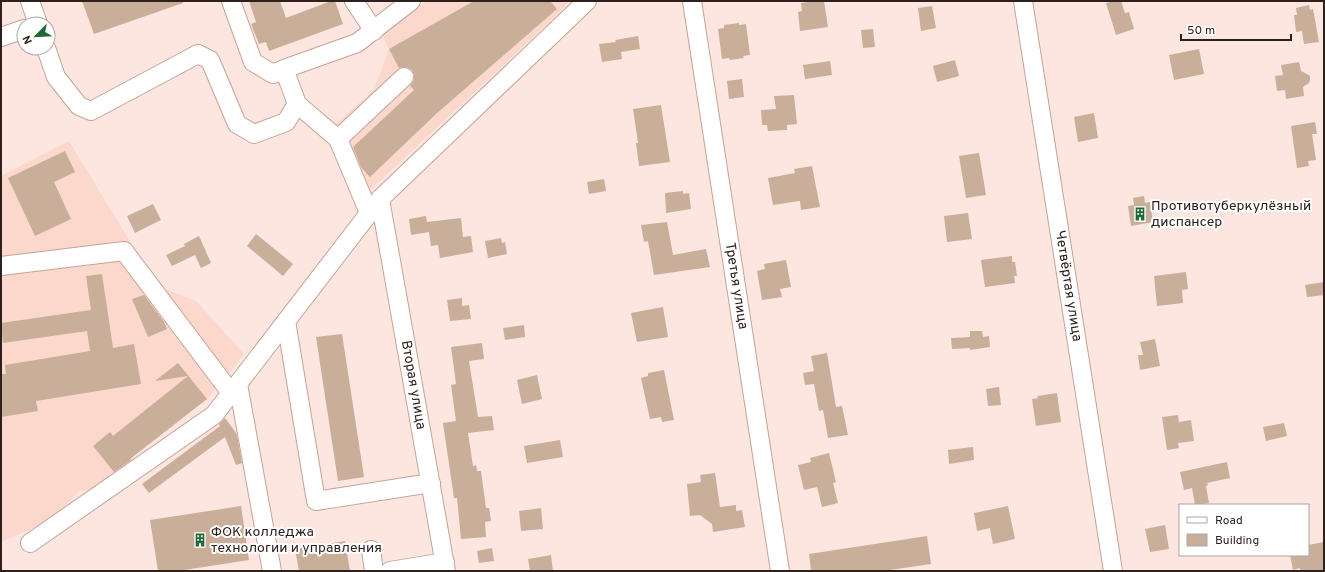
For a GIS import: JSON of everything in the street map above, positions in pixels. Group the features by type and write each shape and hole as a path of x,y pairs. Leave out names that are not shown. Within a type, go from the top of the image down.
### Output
{"street":[{"path":"30,1 35,16"},
{"path":"231,1 254,62 273,74 357,43 412,1"},
{"path":"354,1 374,31"},
{"path":"30,543 214,415 375,206 586,1"},
{"name":"Третья улица","path":"692,1 780,571"},
{"name":"Четвёртая улица","path":"1023,1 1113,571"},
{"path":"1,37 16,32"},
{"path":"49,56 56,77 79,106 91,111 198,54 210,60 237,124 254,134 286,122 297,104"},
{"path":"284,70 297,104 338,139 404,77"},
{"name":"Вторая улица","path":"338,139 375,206 431,483 445,566"},
{"path":"1,266 124,251 234,389 272,571"},
{"path":"286,321 316,501 431,483"},
{"path":"371,550 374,571"},
{"path":"390,571 445,566"}],"shaded area":[{"path":"426,1 569,1 560,12 368,192 326,133 374,90 389,49 383,36"},
{"path":"69,141 152,278 162,288 196,301 244,354 207,399 135,455 132,462 106,487 79,491 51,520 1,542 1,176"}],"building":[{"path":"82,1 183,1 183,3 94,34"},
{"path":"249,1 280,1 286,18 331,1 335,1 343,24 269,51 266,42 259,44 251,24 256,22"},
{"path":"474,1 550,1 557,9 436,114 370,177 361,167 353,147 414,90 410,86 414,80 412,70 407,67 399,68 389,49"},
{"path":"824,1 828,27 800,31 798,12 802,11 801,3"},
{"path":"1121,1 1125,13 1129,12 1134,29 1116,35 1106,3"},
{"path":"1309,5 1310,10 1313,9 1319,42 1304,44 1302,31 1296,32 1294,15 1297,15 1296,8"},
{"path":"932,6 936,28 921,31 918,8"},
{"path":"739,23 739,25 746,24 750,55 743,56 744,58 730,60 729,58 722,59 718,29 724,28 724,25"},
{"path":"873,29 875,47 863,48 861,30"},
{"path":"638,36 640,49 621,52 622,59 602,62 599,44 616,42 615,40"},
{"path":"1199,49 1204,74 1174,80 1169,55"},
{"path":"955,60 959,76 937,82 933,66"},
{"path":"830,61 832,75 805,79 803,65"},
{"path":"1299,62 1301,71 1310,76 1309,83 1303,87 1304,96 1286,99 1285,90 1277,91 1275,76 1283,75 1281,65"},
{"path":"742,79 744,97 729,99 727,81"},
{"path":"794,95 797,124 787,125 787,130 768,131 767,125 762,125 761,110 776,109 774,96"},
{"path":"661,105 670,162 639,166 636,143 638,143 633,109"},
{"path":"1094,113 1098,138 1078,142 1074,117"},
{"path":"1315,122 1317,134 1312,134 1316,160 1308,161 1309,166 1297,168 1291,126"},
{"path":"65,151 75,172 54,182 71,219 35,236 8,178"},
{"path":"979,153 986,195 966,198 959,156"},
{"path":"812,166 820,207 801,210 800,201 773,205 768,178 795,173 794,169"},
{"path":"604,179 606,191 589,194 587,182"},
{"path":"683,191 683,194 689,193 691,209 666,213 665,193"},
{"name":"Противотуберкулёзный диспансер","path":"1144,196 1145,203 1150,202 1153,222 1131,226 1128,206 1134,205 1133,198"},
{"path":"153,204 161,220 135,233 127,216"},
{"path":"968,213 972,239 947,242 944,216"},
{"path":"426,216 427,222 461,218 463,237 471,236 473,252 440,258 438,245 431,246 429,232 411,235 409,219"},
{"path":"667,222 673,255 706,249 710,267 654,275 648,241 644,242 641,225"},
{"path":"256,234 293,264 283,276 247,246"},
{"path":"199,236 211,263 201,268 195,255 172,266 166,255 185,246 184,244"},
{"path":"501,238 502,243 505,242 507,254 488,258 485,241"},
{"path":"1012,256 1012,262 1015,262 1017,276 1014,276 1015,283 985,287 981,260"},
{"path":"786,260 791,287 780,289 782,297 762,300 757,271 765,269 764,264"},
{"path":"1186,272 1188,289 1182,290 1183,303 1157,306 1154,276"},
{"path":"102,274 113,348 134,344 141,384 36,401 38,411 1,417 1,374 6,374 5,365 90,351 87,331 3,343 1,323 91,310 86,276"},
{"path":"1324,282 1324,295 1307,297 1305,285"},
{"path":"144,295 164,322 167,329 148,337 132,299"},
{"path":"462,298 462,306 469,305 471,319 450,321 447,300"},
{"path":"663,307 668,337 637,342 631,313"},
{"path":"524,325 525,337 505,340 503,328"},
{"path":"970,331 982,331 983,337 989,336 990,347 970,350 970,348 952,349 951,338 970,337"},
{"path":"342,334 364,477 338,481 316,337"},
{"path":"1155,339 1160,366 1140,370 1138,355 1143,355 1140,342"},
{"path":"482,343 484,359 469,361 478,417 492,416 494,430 468,433 473,466 476,465 477,471 481,471 486,508 489,508 491,521 485,522 486,537 461,539 457,498 454,498 443,423 456,421 451,385 456,384 451,347"},
{"path":"827,353 836,407 842,406 848,435 828,438 823,410 819,411 814,384 805,385 803,373 814,371 811,356"},
{"path":"178,363 207,399 114,472 93,446 110,432 113,436 188,376 155,381"},
{"path":"664,370 674,420 662,422 661,417 650,419 641,378 648,376 648,373"},
{"path":"537,375 542,399 522,404 517,380"},
{"path":"999,387 1001,405 988,406 986,389"},
{"path":"1057,393 1061,422 1036,426 1032,399 1038,398 1037,396"},
{"path":"1178,415 1179,422 1191,420 1194,441 1178,443 1179,448 1167,450 1162,417"},
{"path":"225,418 237,435 242,463 236,465 225,437 149,493 142,484 220,426 219,424"},
{"path":"1284,423 1287,436 1266,441 1263,427"},
{"path":"560,440 563,457 527,463 524,446"},
{"path":"973,447 974,460 949,464 948,450"},
{"path":"829,453 836,482 833,483 838,503 822,507 817,487 804,490 798,465 811,462 810,458"},
{"path":"1227,462 1230,478 1207,483 1208,485 1206,486 1209,503 1195,504 1192,488 1184,490 1180,472"},
{"path":"715,473 720,507 736,505 736,511 742,510 745,527 713,532 712,524 700,515 690,516 687,484 701,482 700,475"},
{"name":"ФОК колледжа технологии и управления","path":"241,506 249,560 178,571 158,571 150,520"},
{"path":"1008,506 1015,539 993,544 990,528 977,531 974,513"},
{"path":"541,508 543,529 521,531 519,511"},
{"path":"1165,525 1169,549 1150,552 1145,529"},
{"path":"927,536 931,564 883,571 811,571 809,554"},
{"path":"345,541 350,571 299,571 295,549"},
{"path":"1324,542 1324,570 1300,571 1300,568 1293,570 1290,556 1309,556 1309,545"},
{"path":"492,548 494,561 479,563 477,551"},
{"path":"551,555 553,571 530,571 528,559"}],"place":[{"name":"Противотуберкулёзный диспансер","path":"1140,214"},
{"name":"ФОК колледжа технологии и управления","path":"200,540"}]}
